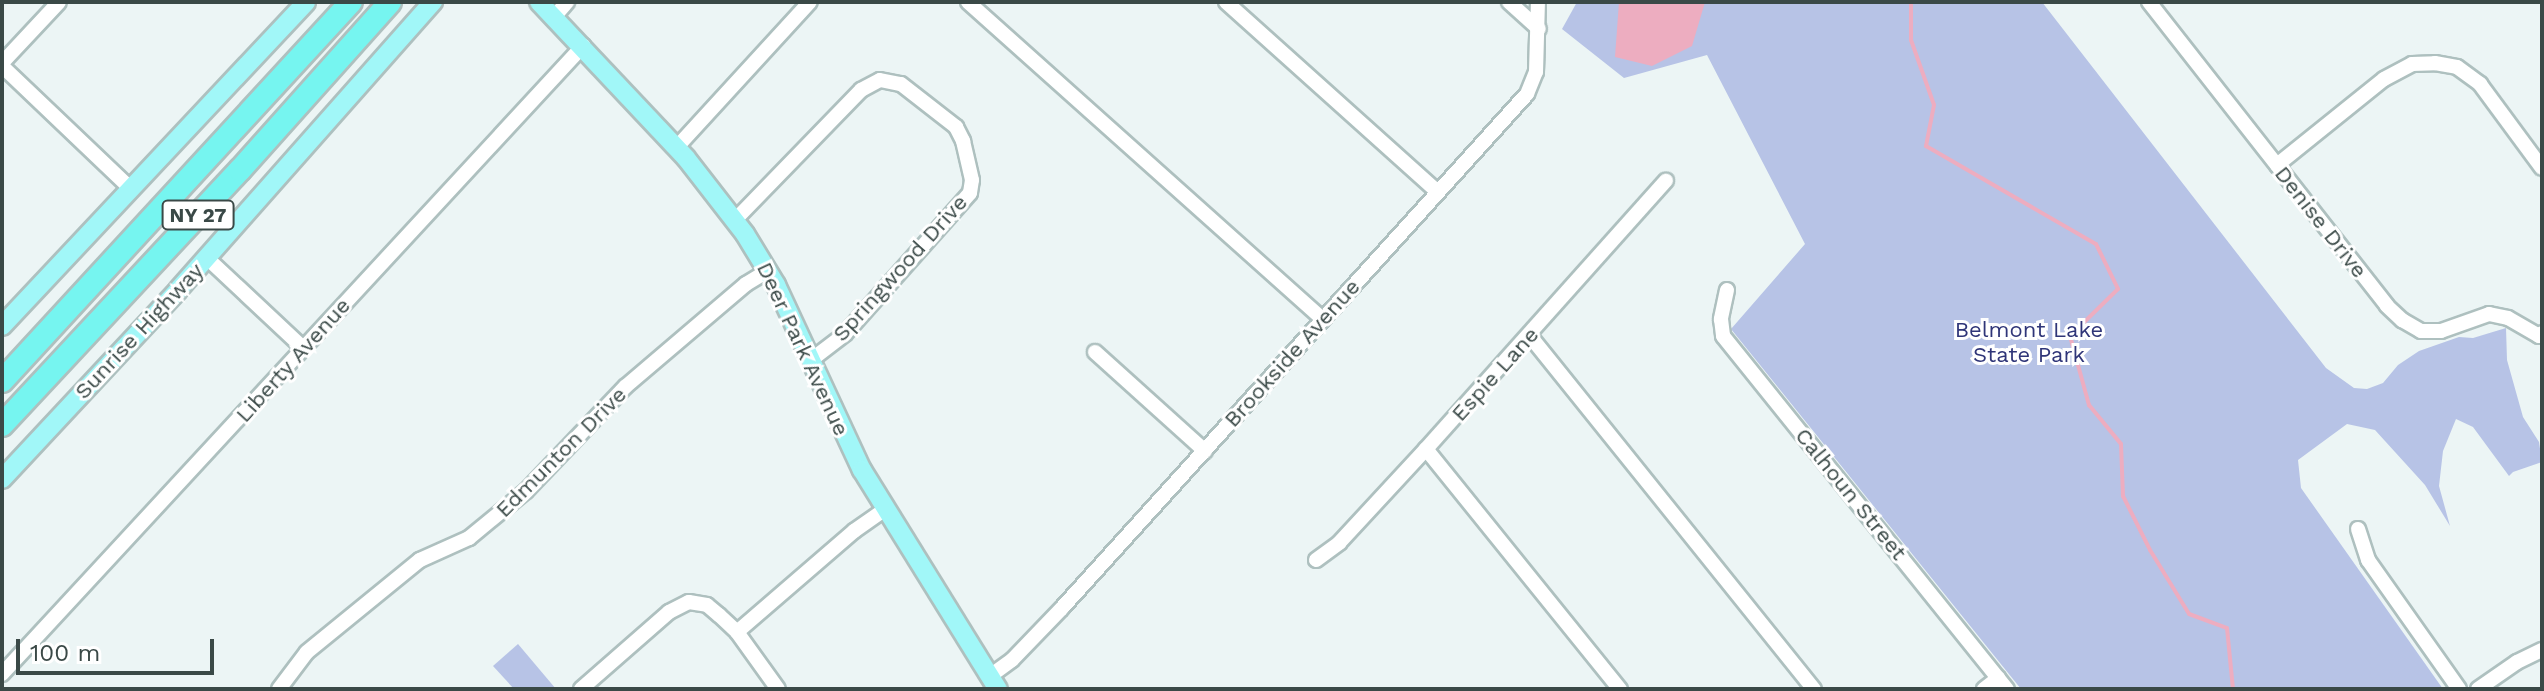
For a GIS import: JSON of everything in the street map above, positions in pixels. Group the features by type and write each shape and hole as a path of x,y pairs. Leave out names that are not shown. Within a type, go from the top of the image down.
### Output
{"highway":[{"name":"NY 27","path":"2,381 351,2"},
{"name":"Sunrise Highway","path":"2,425 240,170 390,2"}],"main road":[{"path":"2,326 306,2"},
{"name":"Sunrise Highway","path":"2,479 207,258 433,2"},
{"name":"Deer Park Avenue","path":"539,2 676,148 735,220 768,271 851,450 994,682"}],"street":[{"path":"59,2 2,64 130,188"},
{"path":"554,17 567,2"},
{"path":"676,148 810,2"},
{"path":"968,2 1322,319"},
{"path":"1226,2 1437,191"},
{"path":"1509,2 1539,29"},
{"name":"Brookside Avenue","path":"994,682 1527,94 1536,72 1538,2"},
{"name":"Denise Drive","path":"2149,2 2402,320 2421,331 2441,331 2489,314 2508,318 2539,336 2542,333"},
{"name":"Liberty Avenue","path":"3,671 244,415 302,347 583,46"},
{"path":"2277,165 2384,79 2412,64 2435,63 2457,67 2480,84 2542,168"},
{"name":"Springwood Drive","path":"735,220 861,90 880,80 901,84 956,127 963,141 972,180 970,193 845,334 811,360"},
{"name":"Espie Lane","path":"1316,560 1339,543 1426,449 1666,181"},
{"path":"207,258 302,347"},
{"name":"Edmunton Drive","path":"279,689 307,652 420,560 469,538 526,491 625,387 746,284 768,271"},
{"name":"Calhoun Street","path":"1727,290 1721,319 1723,336 2003,683"},
{"path":"1530,336 1814,689"},
{"path":"1095,352 1205,451"},
{"path":"1426,449 1620,689"},
{"path":"737,632 854,531 886,509"},
{"path":"2358,529 2368,560 2459,689"},
{"path":"581,689 669,612 689,602 707,605 737,632 778,689"},
{"path":"2478,689 2542,650"},
{"path":"1984,689 2003,683"}],"green space":[{"name":"Belmont Lake State Park","path":"1577,2 2042,2 2326,368 2354,388 2367,389 2383,383 2398,365 2419,351 2459,337 2473,338 2506,328 2507,360 2523,417 2539,442 2542,462 2509,476 2473,427 2456,419 2443,451 2439,486 2450,526 2425,485 2375,430 2347,424 2298,460 2301,488 2443,689 2021,689 1731,329 1805,244 1707,55 1624,78 1562,29"},
{"path":"518,644 556,689 514,689 493,666"}],"shaded area":[{"path":"1619,2 1705,2 1692,46 1652,66 1615,57"}],"waterway":[{"path":"1911,2 1911,40 1934,105 1926,146 2096,244 2118,289 2070,336 2089,405 2121,444 2123,496 2150,550 2189,614 2227,628 2233,689"}]}
